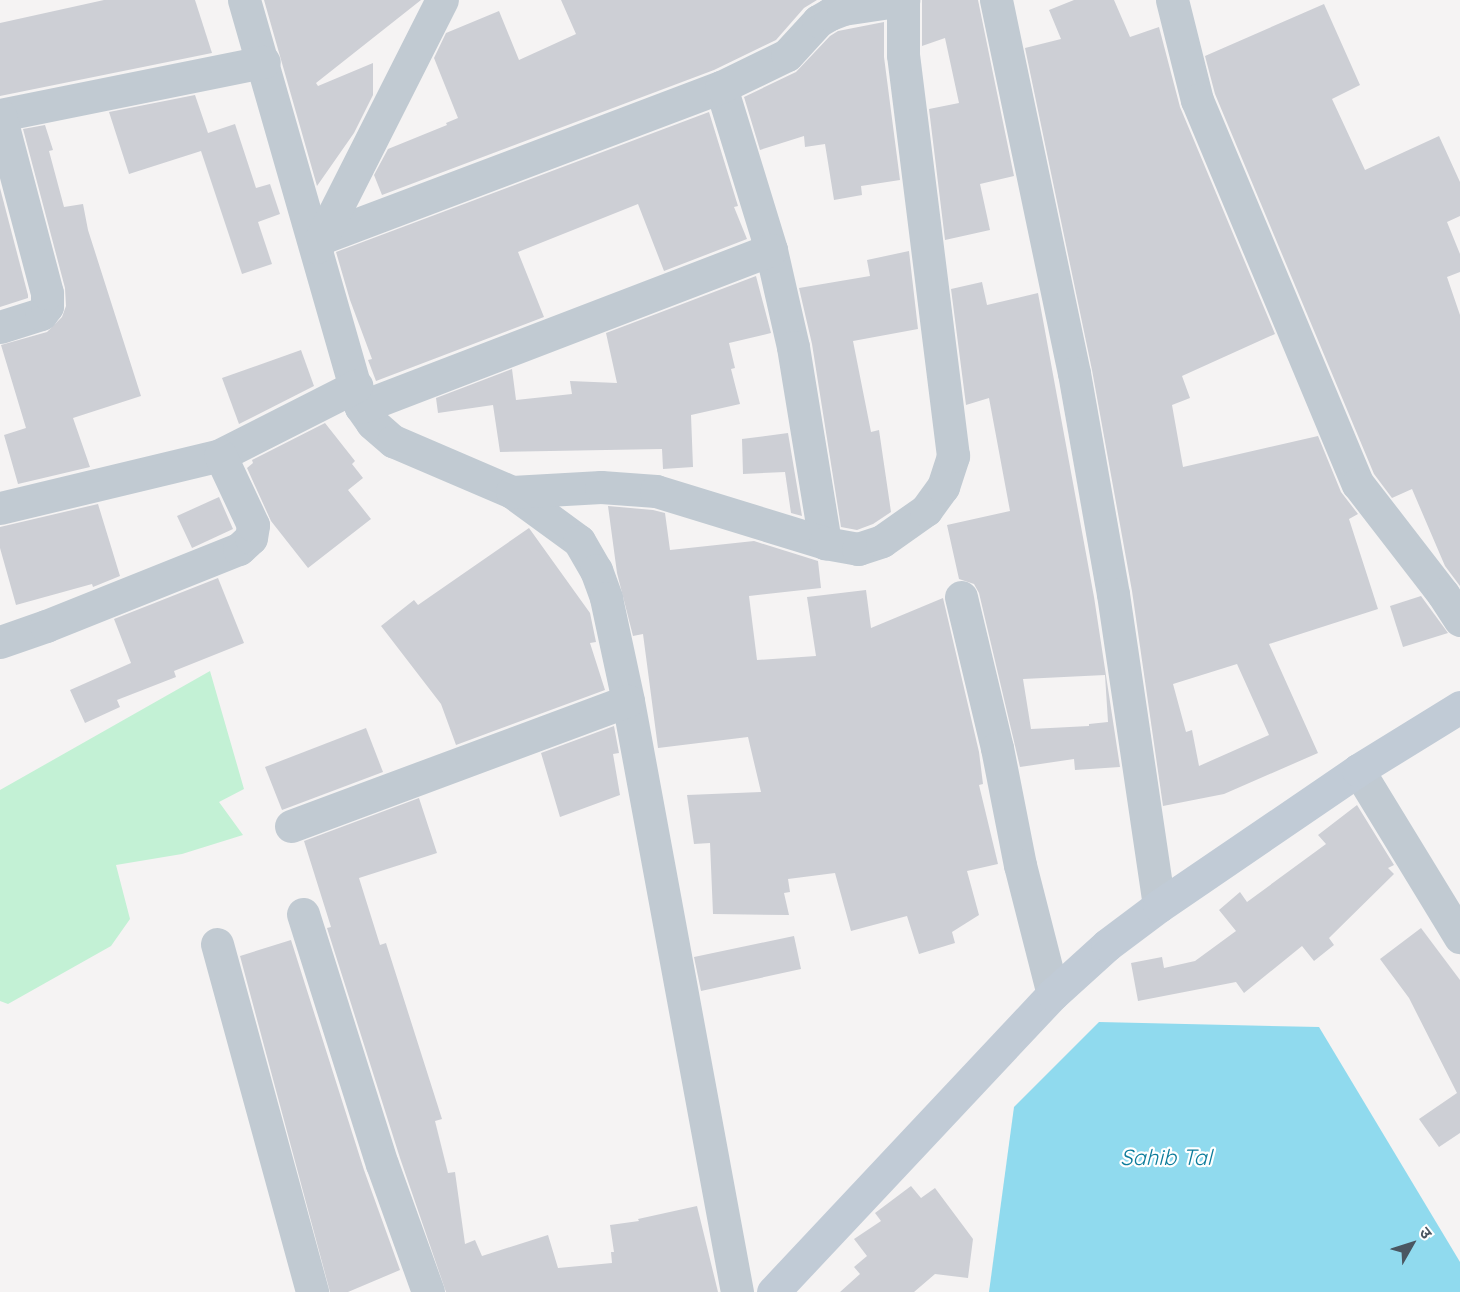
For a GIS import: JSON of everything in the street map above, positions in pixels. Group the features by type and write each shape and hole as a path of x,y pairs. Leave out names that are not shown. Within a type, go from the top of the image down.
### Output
{"main road":[{"path":"773,1292 1053,994 1107,945 1159,906 1358,770 1460,707"}],"street":[{"path":"244,0 319,243 358,396 372,423 393,441 512,492 579,540 588,553 606,598 628,701 737,1292"},
{"path":"319,243 442,0"},
{"path":"319,243 721,87 788,55 818,21 830,14 843,9 903,0 903,55 953,456 944,487 926,510 882,541 858,549 825,543 656,490 601,487 512,492"},
{"path":"996,0 1074,373 1113,594 1159,906"},
{"path":"1172,0 1197,100 1358,484 1443,594 1460,620"},
{"path":"0,327 41,314 47,306 47,300 0,115 264,62"},
{"path":"721,87 771,250 794,347 825,543"},
{"path":"0,508 220,455 358,396 771,250"},
{"path":"0,642 239,549 252,538 253,525 220,455"},
{"path":"961,597 997,748 1020,865 1053,994"},
{"path":"291,826 628,701"},
{"path":"1358,770 1460,937"},
{"path":"303,914 382,1164 428,1292"},
{"path":"217,944 312,1292"}],"green space":[{"path":"210,671 244,789 219,802 243,835 182,854 116,865 130,919 111,946 8,1004 0,1001 0,790"}],"water":[{"name":"Sahib Tal","path":"1099,1022 1319,1027 1460,1262 1460,1292 989,1292 1014,1107"}],"building":[{"path":"104,0 195,0 212,53 0,96 0,23"},
{"path":"264,0 421,0 316,83 318,86 373,63 373,95 354,133 317,186"},
{"path":"561,0 817,0 804,8 776,40 714,70 382,195 374,175 388,149 447,125 446,123 458,118 434,58 446,33 499,11 519,60 576,34"},
{"path":"922,0 978,0 1014,176 980,184 990,230 945,240 929,109 959,103 945,38 922,46"},
{"path":"1074,0 1114,0 1130,37 1159,27 1180,107 1275,334 1182,376 1190,398 1172,405 1183,467 1318,436 1341,492 1358,514 1349,519 1378,609 1269,644 1318,753 1224,794 1163,806 1132,591 1092,370 1025,48 1061,39 1049,10","holes":["1237,664 1269,735 1199,766 1192,730 1186,732 1173,684"]},
{"path":"1324,4 1360,85 1332,99 1365,170 1439,136 1460,182 1460,216 1447,222 1460,254 1460,272 1447,277 1460,315 1460,586 1445,566 1412,489 1392,498 1374,474 1215,94 1205,56"},
{"path":"884,22 884,57 900,180 861,186 862,195 834,200 825,144 805,147 804,136 760,150 744,97 796,72 830,36 838,31"},
{"path":"195,95 208,133 235,124 256,188 270,184 280,214 258,222 272,264 242,274 201,151 129,174 109,112"},
{"path":"709,112 738,206 734,207 747,239 664,271 638,204 518,252 544,317 376,381 368,360 372,359 350,300 336,252"},
{"path":"45,125 53,150 49,151 64,207 83,204 88,230 141,396 73,418 90,467 18,484 4,435 26,428 1,345 47,332 62,317 66,306 65,288 23,129"},
{"path":"0,188 28,298 0,307"},
{"path":"909,251 918,329 853,341 871,432 879,430 891,512 873,524 857,530 841,527 812,344 799,288 870,276 867,260"},
{"path":"756,276 771,333 729,343 735,368 731,369 740,404 691,415 693,467 663,469 662,449 500,452 493,405 438,413 436,398 512,369 516,400 572,394 570,381 617,383 606,333"},
{"path":"982,282 987,305 1038,293 1094,597 1120,767 1075,770 1074,759 1020,767 979,593 974,584 959,579 947,525 1010,511 989,398 966,405 951,289","holes":["1105,675 1108,722 1089,724 1089,726 1031,729 1023,679"]},
{"path":"301,350 314,386 239,424 222,378"},
{"path":"325,423 355,461 352,464 363,478 348,490 371,519 308,568 271,521 247,468 253,463 252,460"},
{"path":"788,433 802,516 791,513 785,472 743,474 742,439"},
{"path":"219,497 233,529 192,548 177,516"},
{"path":"98,504 120,576 93,587 92,584 16,605 0,548 0,527"},
{"path":"608,506 665,513 670,550 754,541 818,561 821,588 749,596 757,660 816,656 807,597 866,590 871,628 943,598 979,752 983,784 979,785 998,864 967,871 979,915 952,932 955,943 919,954 907,916 851,931 835,873 788,879 790,892 784,893 789,915 713,914 710,843 694,844 687,795 761,792 748,737 658,748 643,634 633,636 617,573"},
{"path":"529,528 590,613 596,642 590,643 605,690 456,745 441,704 381,626 414,600 418,605"},
{"path":"218,578 244,643 174,671 176,677 117,700 120,707 85,723 70,690 131,663 114,619"},
{"path":"1421,596 1448,633 1403,647 1390,606"},
{"path":"614,726 619,753 613,754 620,795 560,817 541,753"},
{"path":"366,728 383,772 282,810 265,767"},
{"path":"419,798 437,853 359,878 380,945 386,943 442,1119 435,1121 448,1173 455,1172 465,1244 475,1240 482,1256 548,1235 558,1268 612,1263 611,1252 614,1252 610,1225 639,1221 638,1219 697,1206 718,1292 446,1292 400,1158 327,928 331,927 304,841"},
{"path":"1357,805 1394,865 1388,868 1394,874 1329,938 1334,945 1314,961 1302,946 1244,993 1236,982 1138,1001 1131,963 1162,957 1164,968 1195,961 1236,931 1219,910 1240,892 1247,902 1326,844 1318,835"},
{"path":"1421,928 1460,980 1460,1133 1439,1147 1419,1119 1457,1093 1409,998 1380,959"},
{"path":"794,936 801,969 701,991 694,957"},
{"path":"291,940 364,1170 400,1270 348,1292 330,1292 240,956"},
{"path":"911,1186 921,1198 935,1188 973,1239 968,1278 935,1274 914,1292 840,1292 860,1274 854,1267 867,1256 854,1239 881,1221 875,1213"}]}
